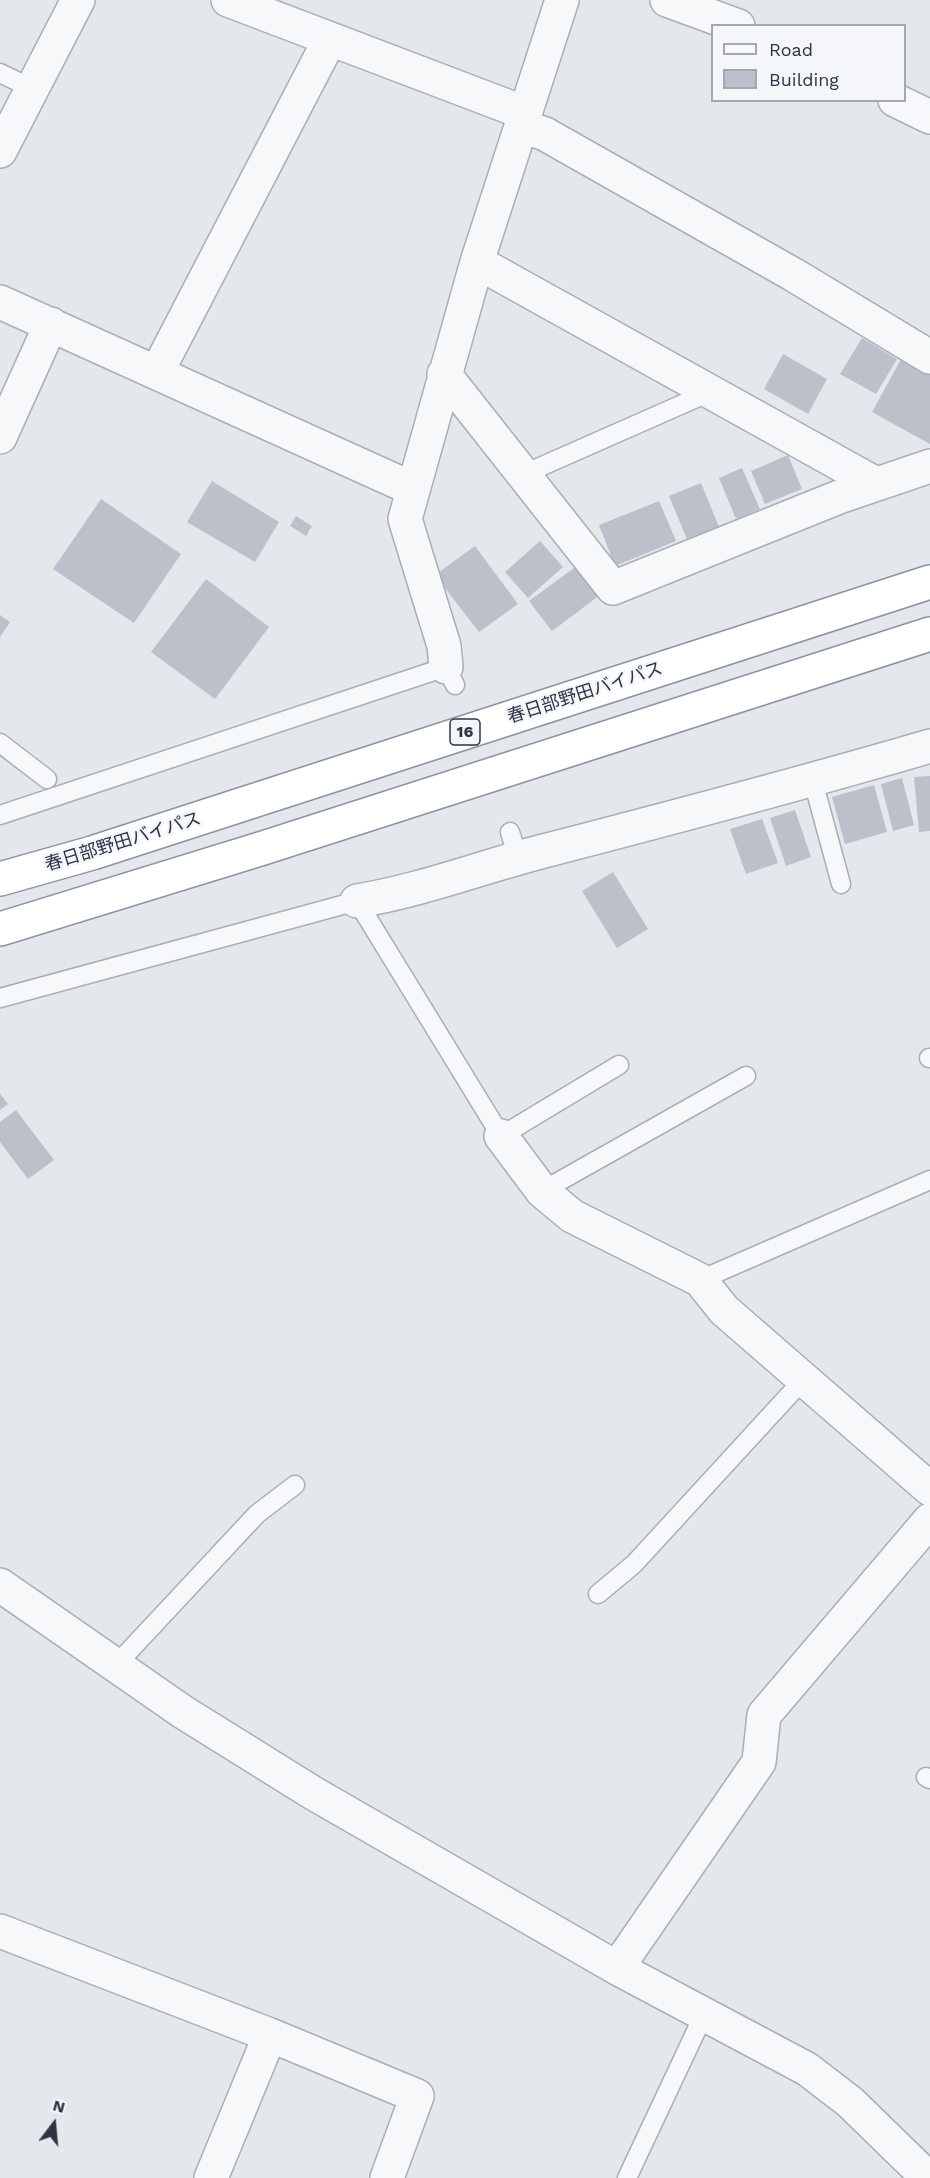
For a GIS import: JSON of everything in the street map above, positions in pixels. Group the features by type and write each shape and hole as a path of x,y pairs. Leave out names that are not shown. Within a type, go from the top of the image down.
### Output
{"highway":[{"name":"春日部野田バイパス","path":"0,879 103,849 930,582"},
{"path":"0,929 238,856 930,634"}],"street":[{"path":"0,151 78,0"},
{"path":"451,676 405,519 477,262 562,0"},
{"path":"667,0 733,24"},
{"path":"231,1 330,39 523,120 687,213 930,357"},
{"path":"157,372 330,39"},
{"path":"899,102 930,117"},
{"path":"477,262 876,484"},
{"path":"0,302 413,489"},
{"path":"0,436 51,324"},
{"path":"444,374 613,588 839,497 930,466"},
{"path":"357,901 391,896 514,845 813,781 930,746"},
{"path":"501,1136 543,1191 572,1216 700,1280 724,1310 930,1489"},
{"path":"617,1968 759,1762 764,1715 930,1520"},
{"path":"0,1585 183,1712 322,1798 617,1968 705,2012 807,2069 850,2102 928,2178"},
{"path":"0,1931 270,2035 417,2096 387,2178"},
{"path":"211,2178 270,2035"}],"lane":[{"path":"0,73 31,88"},
{"path":"524,474 710,392"},
{"path":"0,815 451,676"},
{"path":"0,743 47,779"},
{"path":"813,781 841,884"},
{"path":"0,998 357,901 501,1136 619,1065"},
{"path":"543,1191 746,1076"},
{"path":"700,1280 930,1180"},
{"path":"598,1594 634,1564 802,1380"},
{"path":"116,1665 257,1514 295,1485"},
{"path":"627,2178 705,2012"}],"building":[{"path":"862,338 897,359 876,394 840,374"},
{"path":"783,354 827,379 808,414 764,389"},
{"path":"901,359 930,375 930,444 872,412"},
{"path":"788,455 802,489 765,504 751,471"},
{"path":"742,468 760,509 736,519 719,478"},
{"path":"212,481 279,522 255,562 187,522"},
{"path":"701,483 719,527 687,539 669,496"},
{"path":"101,499 181,554 134,623 53,569"},
{"path":"659,501 676,541 615,566 599,525"},
{"path":"296,516 312,526 306,536 290,526"},
{"path":"540,541 563,567 528,598 505,572"},
{"path":"475,546 518,604 479,632 435,575"},
{"path":"578,565 600,595 552,631 529,601"},
{"path":"206,579 269,627 215,699 151,652"},
{"path":"0,615 10,622 0,637"},
{"path":"930,776 930,831 919,832 914,777"},
{"path":"902,778 914,825 893,831 881,784"},
{"path":"874,785 887,832 845,844 832,797"},
{"path":"795,810 811,857 786,866 770,818"},
{"path":"762,819 778,863 746,874 730,829"},
{"path":"613,872 648,929 617,948 582,891"},
{"path":"0,1094 8,1104 0,1110"},
{"path":"16,1110 54,1160 28,1179 0,1142 0,1122"}]}
